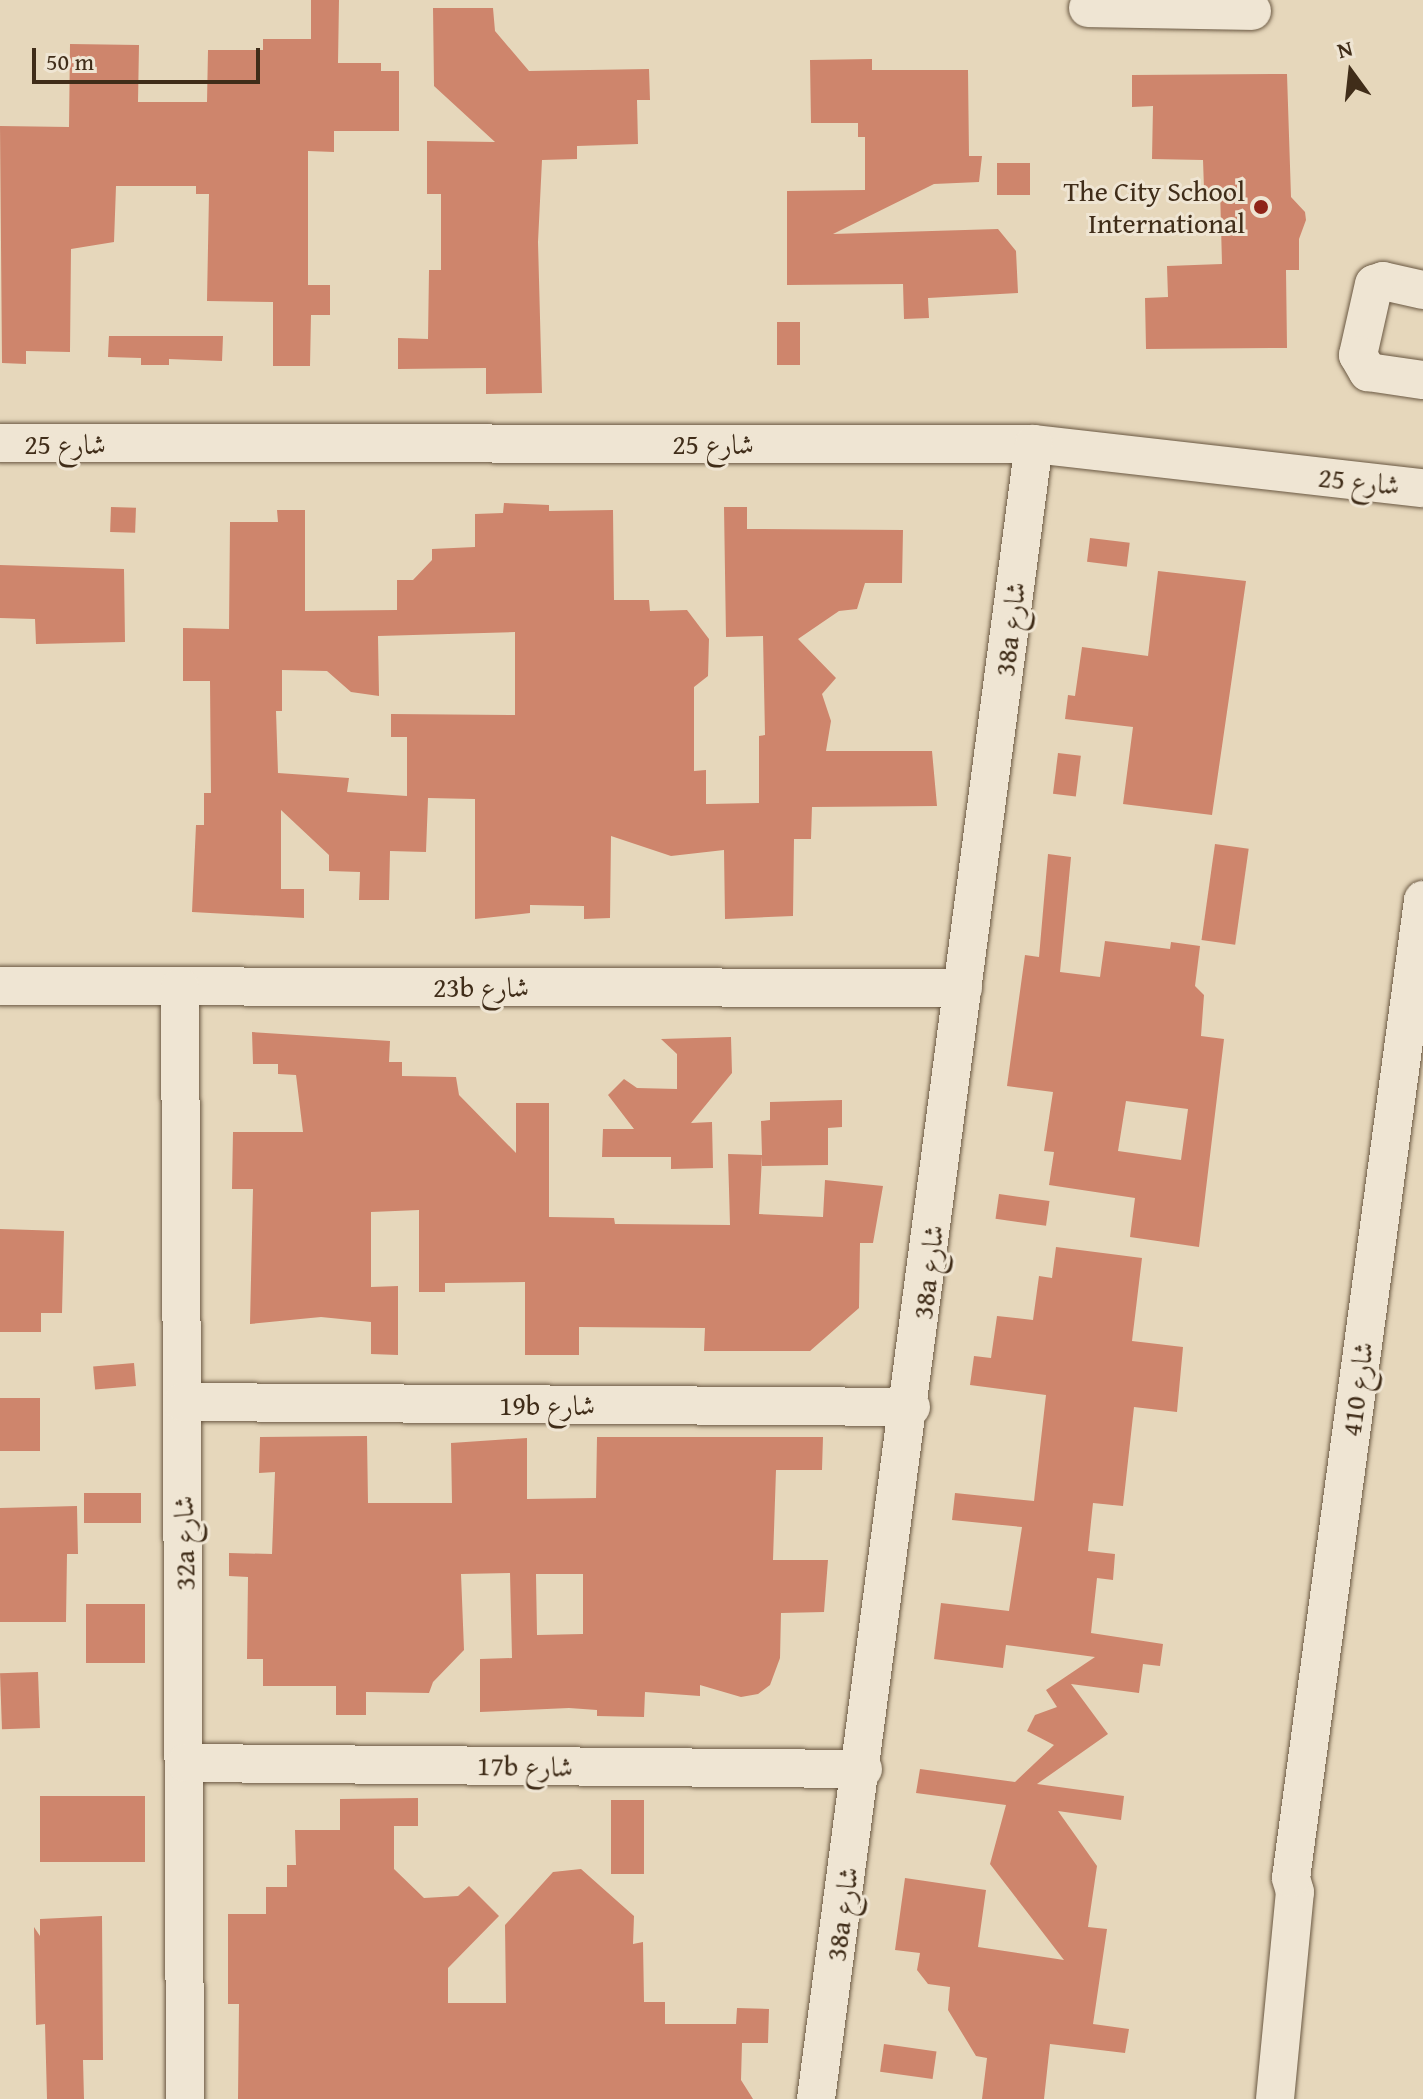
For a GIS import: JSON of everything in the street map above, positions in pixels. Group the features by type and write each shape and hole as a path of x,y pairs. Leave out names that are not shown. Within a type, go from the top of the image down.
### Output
{"street":[{"path":"1088,8 1128,5 1252,11"},
{"path":"1423,290 1383,281 1374,284 1358,355 1368,372 1423,380"},
{"name":"شارع 25","path":"0,443 1034,444 1423,488"},
{"name":"38a شارع","path":"816,2099 911,1407 1034,444"},
{"name":"شارع 410","path":"1275,2099 1295,1892 1291,1878 1423,900"},
{"name":"23b شارع","path":"0,986 963,988"},
{"name":"32a شارع","path":"180,987 186,1763 185,2099"},
{"name":"19b شارع","path":"182,1402 911,1407"},
{"name":"17b شارع","path":"186,1763 863,1769"},
{"name":"شارع 410","path":"1255,2099 1284,1887 1291,1878"}],"building":[{"path":"311,0 339,0 338,63 381,63 381,71 399,71 399,131 334,131 334,152 308,151 308,285 330,285 330,315 311,315 310,366 273,366 273,302 207,301 209,194 196,194 196,186 116,186 114,242 71,249 70,352 26,351 26,364 2,363 0,126 69,127 70,44 139,45 138,102 207,102 208,50 263,50 263,39 311,39"},
{"path":"433,8 493,8 495,31 529,71 649,69 650,100 637,100 638,144 577,146 577,159 542,160 538,242 542,393 486,394 486,368 398,369 398,338 428,339 429,270 441,270 441,194 427,194 427,141 495,142 434,86"},
{"path":"872,59 872,70 968,70 969,156 982,156 979,182 934,184 833,234 998,229 1016,251 1018,293 928,298 929,318 904,319 903,284 787,285 787,191 865,190 865,137 858,137 858,123 811,123 810,60"},
{"name":"The City School International","path":"1287,74 1291,197 1305,212 1306,220 1299,239 1299,270 1286,270 1287,348 1146,349 1145,298 1168,297 1167,266 1222,264 1220,189 1204,189 1203,160 1152,159 1153,106 1132,107 1132,75"},
{"path":"997,163 1030,163 1030,195 997,195"},
{"path":"777,322 800,322 800,365 777,365"},
{"path":"109,336 223,336 222,361 169,359 169,365 141,365 141,358 108,357"},
{"path":"504,503 549,505 549,511 613,510 614,600 649,600 650,611 687,610 709,639 708,676 694,687 694,771 706,770 706,804 759,803 759,736 765,735 763,636 726,637 724,507 747,507 747,529 903,530 902,583 865,583 857,609 839,611 798,639 836,678 822,694 831,721 826,751 932,751 937,806 812,807 811,839 794,839 793,916 725,919 724,850 671,856 611,836 610,918 584,919 584,906 530,905 530,913 475,919 475,799 428,798 426,852 390,851 389,900 359,900 360,872 329,871 329,855 281,810 281,889 304,889 304,918 192,912 196,825 204,825 204,793 211,793 210,681 183,681 183,628 229,629 230,522 278,522 277,510 305,510 305,611 397,610 397,580 413,580 432,560 432,549 475,547 475,514 503,513","holes":["515,632 515,715 391,714 391,737 407,737 407,796 347,792 349,778 278,773 276,711 282,711 282,670 327,671 351,692 379,696 378,636"]},
{"path":"111,507 136,508 135,533 110,532"},
{"path":"1090,538 1130,543 1127,567 1087,562"},
{"path":"0,565 124,569 125,642 36,644 35,619 0,618"},
{"path":"1158,571 1246,581 1212,815 1123,804 1133,727 1065,719 1068,695 1075,696 1082,647 1148,656"},
{"path":"1058,753 1081,756 1076,796 1053,794"},
{"path":"1215,844 1249,849 1235,945 1202,940"},
{"path":"1048,854 1071,857 1060,972 1100,977 1105,941 1170,949 1171,942 1200,946 1195,986 1204,995 1201,1036 1224,1039 1199,1247 1130,1237 1135,1198 1049,1185 1054,1152 1044,1151 1053,1092 1007,1086 1025,955 1039,957","holes":["1126,1101 1188,1109 1181,1160 1118,1151"]},
{"path":"252,1032 390,1041 389,1062 402,1062 402,1076 456,1077 459,1095 516,1153 516,1103 549,1103 549,1217 614,1218 615,1224 730,1225 728,1154 762,1155 761,1121 770,1120 770,1102 842,1100 842,1127 828,1128 828,1165 762,1166 762,1156 759,1214 823,1217 825,1180 883,1186 873,1243 860,1243 859,1308 810,1351 704,1351 705,1328 579,1327 579,1355 525,1355 525,1282 445,1283 445,1292 419,1292 419,1210 371,1212 371,1287 398,1286 398,1355 371,1354 371,1322 321,1317 250,1324 253,1189 232,1189 233,1132 303,1132 296,1075 278,1074 278,1064 253,1064"},
{"path":"731,1037 732,1073 691,1123 712,1122 713,1168 671,1169 671,1157 602,1157 603,1129 634,1129 608,1095 624,1079 637,1088 677,1089 677,1054 661,1039"},
{"path":"999,1194 1050,1201 1046,1226 996,1219"},
{"path":"0,1229 64,1231 62,1313 41,1313 41,1332 0,1332"},
{"path":"1056,1247 1142,1258 1132,1341 1183,1347 1177,1412 1134,1407 1123,1506 1093,1503 1088,1551 1115,1554 1113,1580 1097,1578 1091,1633 1163,1644 1160,1666 1143,1664 1139,1693 1071,1684 1108,1734 1037,1784 1124,1796 1121,1820 1058,1811 1097,1866 1088,1927 1107,1929 1093,2024 1129,2029 1125,2053 1050,2044 1044,2099 982,2099 987,2058 976,2056 948,2010 950,1987 928,1984 917,1970 920,1953 895,1950 905,1878 986,1890 978,1947 1064,1960 990,1864 1006,1805 916,1793 920,1769 1015,1782 1054,1745 1027,1731 1035,1715 1057,1707 1046,1690 1095,1657 1006,1645 1003,1668 934,1659 941,1603 1009,1611 1022,1527 952,1520 955,1493 1034,1501 1046,1395 970,1385 974,1356 991,1358 997,1316 1033,1320 1039,1276 1052,1278"},
{"path":"134,1363 136,1386 95,1389 93,1367"},
{"path":"0,1398 40,1398 40,1451 0,1451"},
{"path":"367,1436 368,1503 452,1503 451,1443 527,1438 527,1499 596,1498 597,1437 823,1437 822,1470 776,1470 773,1560 828,1560 824,1612 781,1613 780,1658 770,1685 758,1694 741,1697 700,1685 700,1696 645,1692 644,1717 597,1716 597,1710 569,1708 480,1712 480,1659 512,1658 510,1573 461,1574 464,1650 433,1682 429,1693 366,1692 366,1715 336,1715 336,1686 263,1686 263,1659 247,1659 248,1577 229,1576 229,1553 272,1554 275,1472 259,1473 260,1437","holes":["536,1574 583,1574 583,1634 537,1635"]},
{"path":"84,1493 141,1493 141,1523 84,1523"},
{"path":"77,1506 78,1554 67,1554 66,1622 0,1622 0,1508"},
{"path":"86,1604 145,1604 145,1663 86,1663"},
{"path":"38,1672 40,1728 2,1729 0,1673"},
{"path":"40,1796 145,1796 145,1862 40,1862"},
{"path":"418,1798 418,1826 394,1826 394,1869 424,1898 458,1896 469,1886 499,1916 448,1968 448,2003 506,2003 505,1925 553,1872 581,1869 634,1916 633,1944 643,1942 644,2002 665,2002 665,2024 736,2024 737,2008 769,2009 768,2043 742,2043 741,2080 753,2099 238,2099 239,2004 228,2004 228,1914 266,1914 266,1887 287,1887 287,1865 296,1865 295,1830 340,1830 340,1799"},
{"path":"611,1800 644,1800 644,1874 611,1874"},
{"path":"102,1916 103,2060 83,2060 84,2099 47,2099 45,2024 36,2025 34,1927 40,1936 40,1919"},
{"path":"884,2044 936,2051 933,2079 880,2072"}],"place":[{"name":"The City School International","path":"1261,207"}]}
